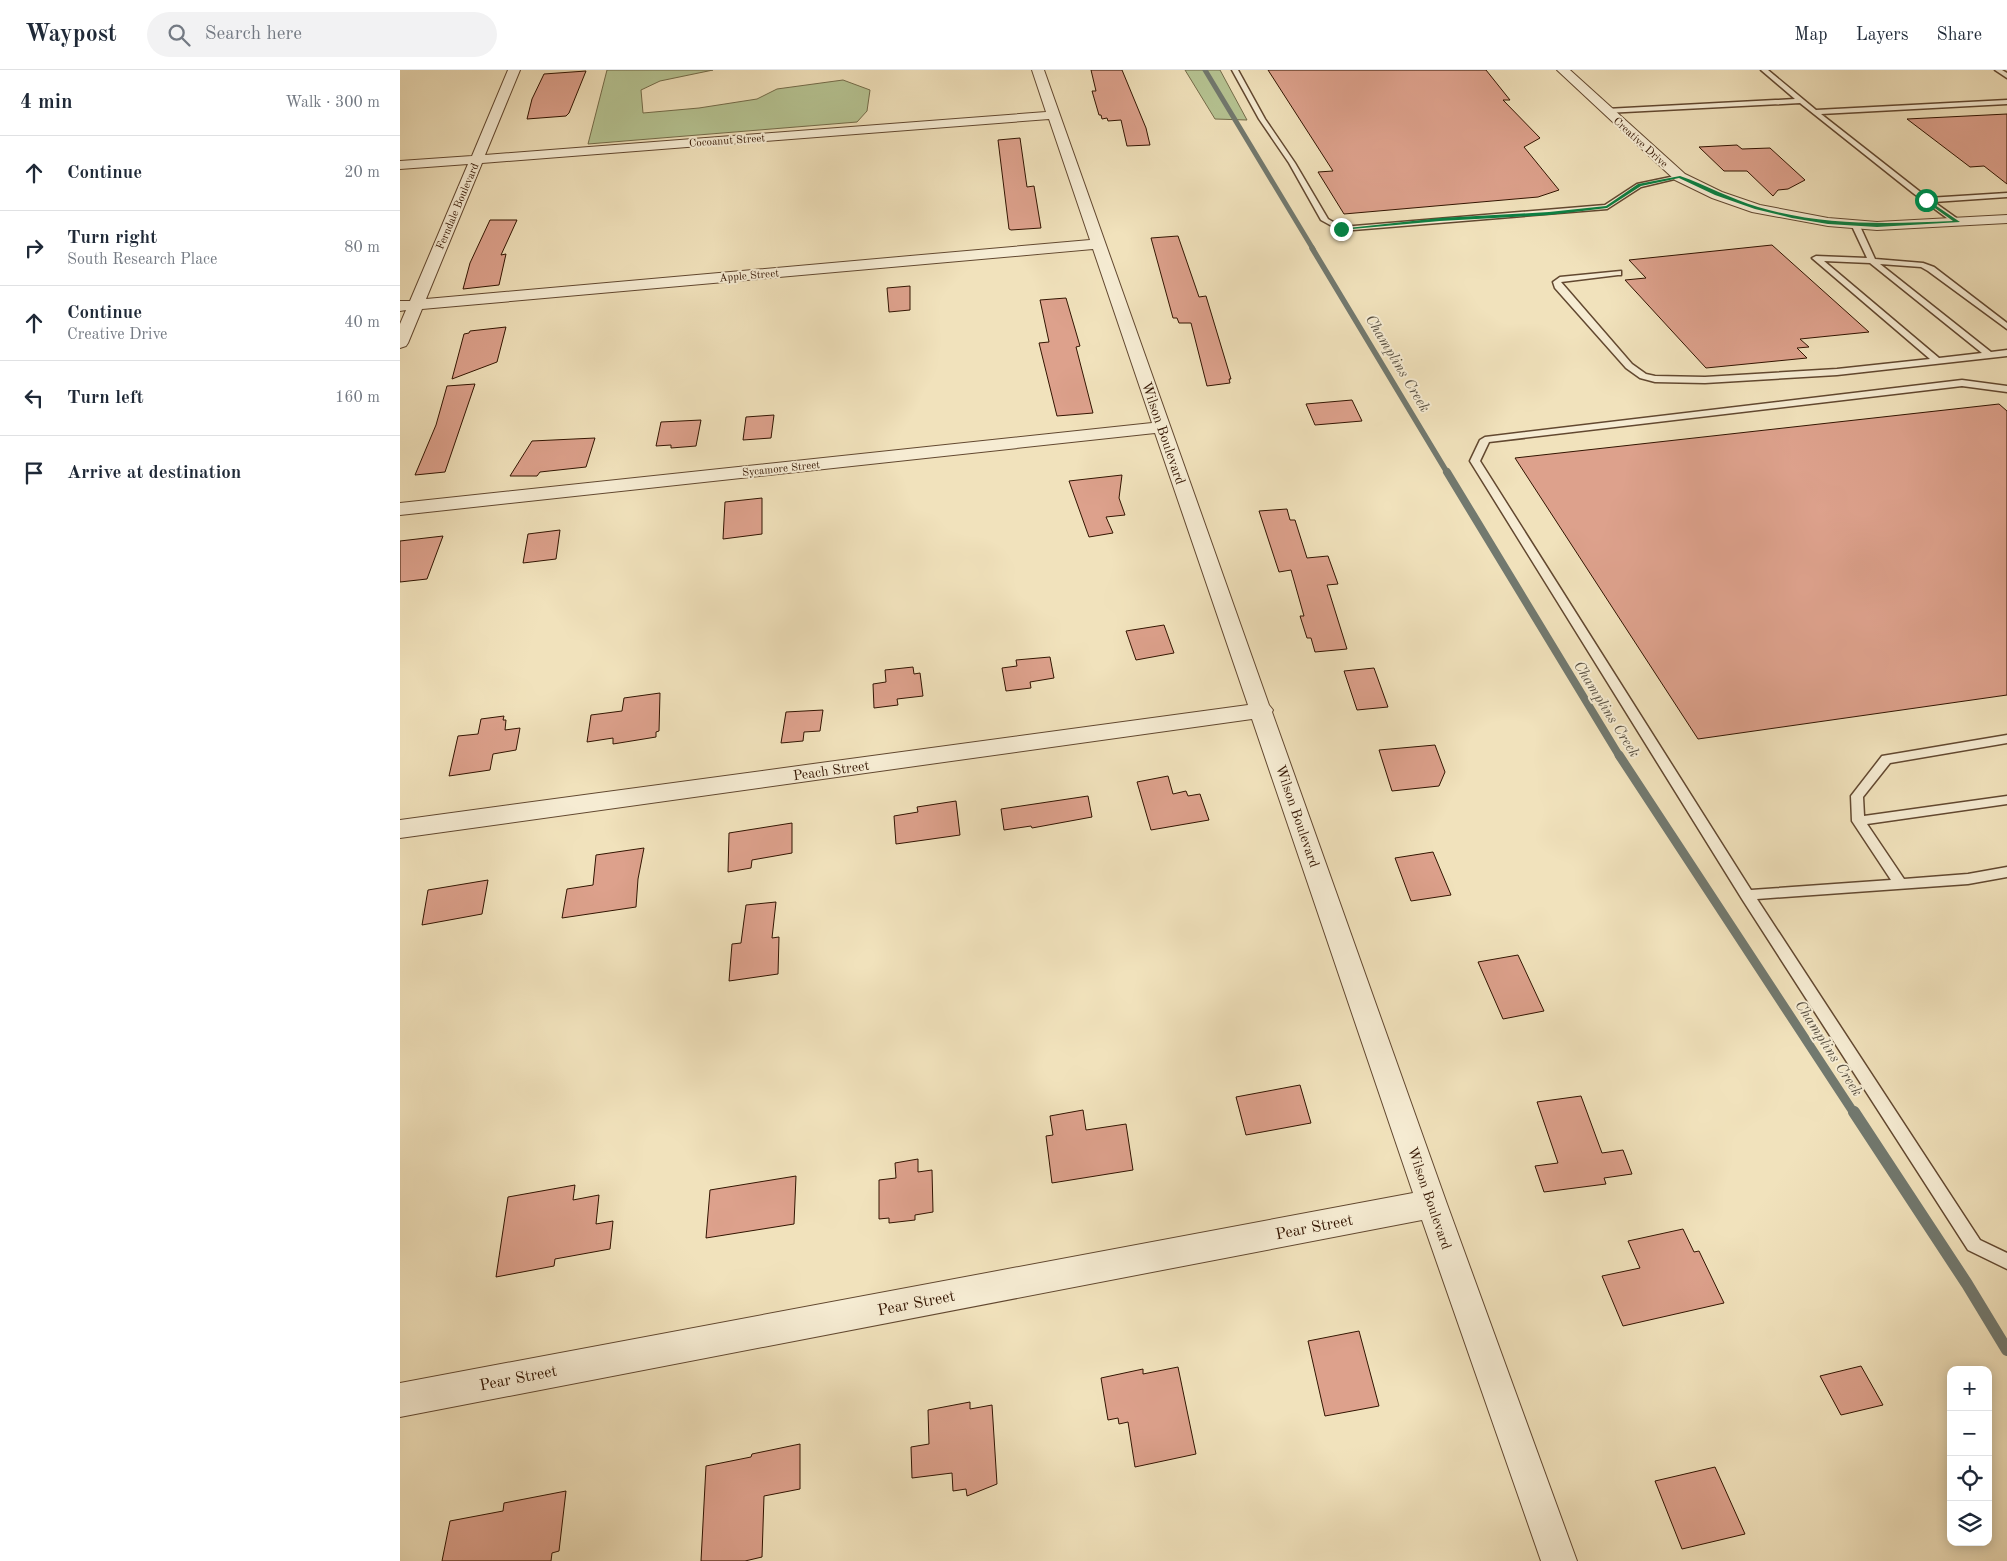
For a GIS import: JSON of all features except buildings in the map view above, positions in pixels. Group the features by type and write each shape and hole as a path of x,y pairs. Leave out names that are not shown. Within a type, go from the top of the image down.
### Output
{"street":[{"name":"Ferndale Boulevard","path":"400,343 514,70"},
{"name":"Wilson Boulevard","path":"1038,70 1262,710 1432,1204 1559,1561"},
{"name":"Creative Drive","path":"1563,70 1680,177 1717,194 1757,208 1792,217 1855,224 1920,225 2005,220"},
{"name":"Cocoanut Street","path":"400,165 1053,115"},
{"name":"Apple Street","path":"400,306 1098,244"},
{"name":"Sycamore Street","path":"400,509 1162,427"},
{"name":"Peach Street","path":"400,829 1262,710"},
{"name":"Pear Street","path":"400,1400 1432,1204"}],"lane":[{"path":"1235,70 1262,119 1292,163 1325,220 1341,229 1607,207 1639,185 1680,177"},
{"path":"1764,70 1926,200 1958,222"},
{"path":"1998,70 2007,76"},
{"path":"1606,111 1801,101"},
{"path":"1816,112 2007,102"},
{"path":"1926,200 2007,195"},
{"path":"1855,224 1872,261 1989,355"},
{"path":"1937,361 1816,258 1923,264 2007,327"},
{"path":"1618,273 1560,279 1557,282 1558,286 1629,366 1643,376 1672,380 1778,376 1837,372 2007,353"},
{"path":"2007,389 1962,383 1485,440 1475,461 1747,895 1974,1245 2007,1261"},
{"path":"1901,884 1858,821 1857,796 1886,759 2007,739"},
{"path":"1858,821 2007,800"},
{"path":"1747,895 1968,879 2007,872"}],"green space":[{"path":"607,70 713,70 660,81 641,90 643,113 699,108 757,99 777,89 843,80 870,90 867,111 857,122 588,144"},
{"path":"1185,70 1220,70 1247,120 1215,119"}],"waterway":[{"name":"Champlins Creek","path":"1205,70 1313,249"},
{"name":"Champlins Creek","path":"1312,248 1448,474"},
{"name":"Champlins Creek","path":"1447,472 1620,757"},
{"name":"Champlins Creek","path":"1619,755 1854,1113"},
{"name":"Champlins Creek","path":"1854,1112 1967,1284 2007,1350"}],"route":[{"path":"1341,229 1607,207 1639,185 1680,177 1717,194 1757,208 1792,217 1877,226 1958,222 1926,200"}]}
